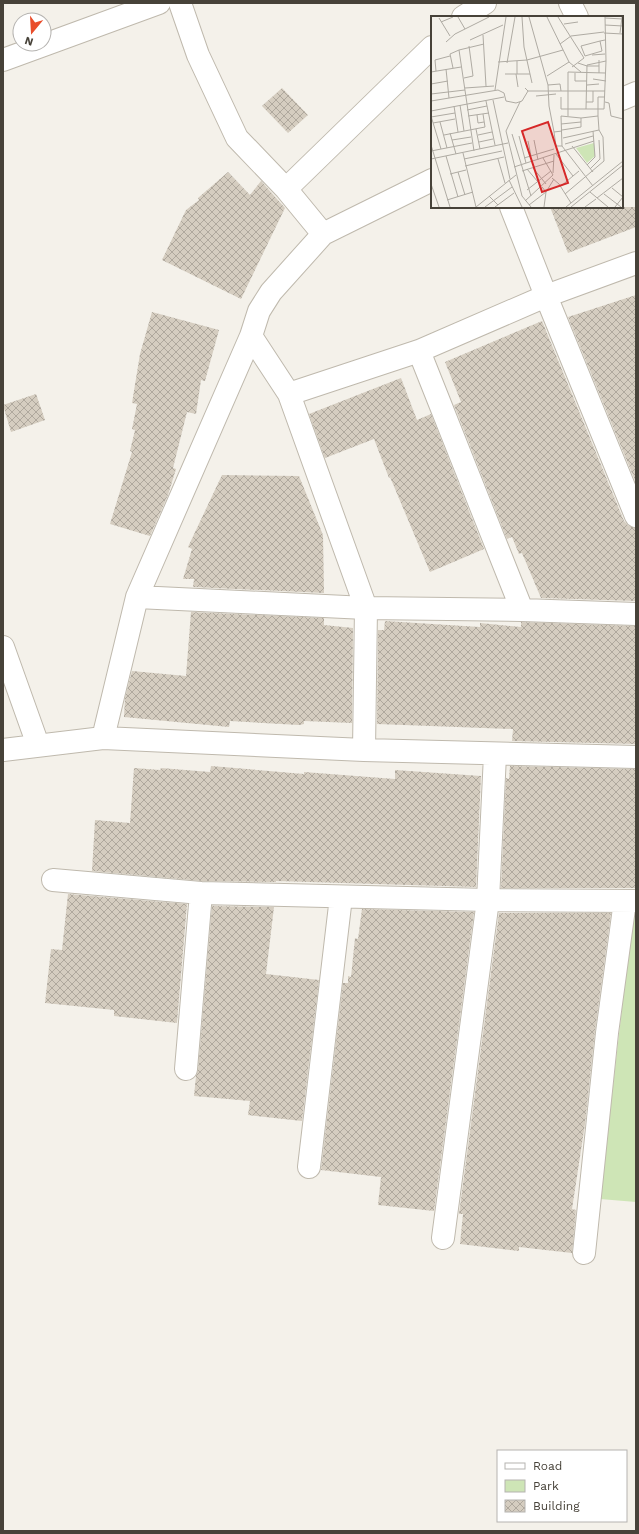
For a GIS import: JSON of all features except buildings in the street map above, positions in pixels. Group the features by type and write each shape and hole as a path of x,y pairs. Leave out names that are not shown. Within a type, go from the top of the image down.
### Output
{"street":[{"path":"3,60 159,3"},
{"path":"180,3 198,55 238,138 286,189 323,234"},
{"path":"465,16 485,3"},
{"path":"570,3 576,16"},
{"path":"286,189 431,48"},
{"path":"623,98 636,93"},
{"path":"103,738 136,597 251,336 259,312 271,292 323,234 431,180"},
{"path":"511,208 636,516"},
{"path":"289,394 419,351 546,296 636,263"},
{"path":"251,336 289,394 366,608 364,750"},
{"path":"419,351 522,610"},
{"path":"136,597 366,608 522,610 636,614"},
{"path":"3,647 38,745"},
{"path":"3,750 103,738 364,750 636,757"},
{"path":"443,1238 488,900 495,754"},
{"path":"53,880 201,893 488,900 630,901 607,1033 584,1253"},
{"path":"186,1069 201,893"},
{"path":"309,1167 341,897"}],"green space":[{"path":"634,904 636,904 636,1202 600,1199"}]}
